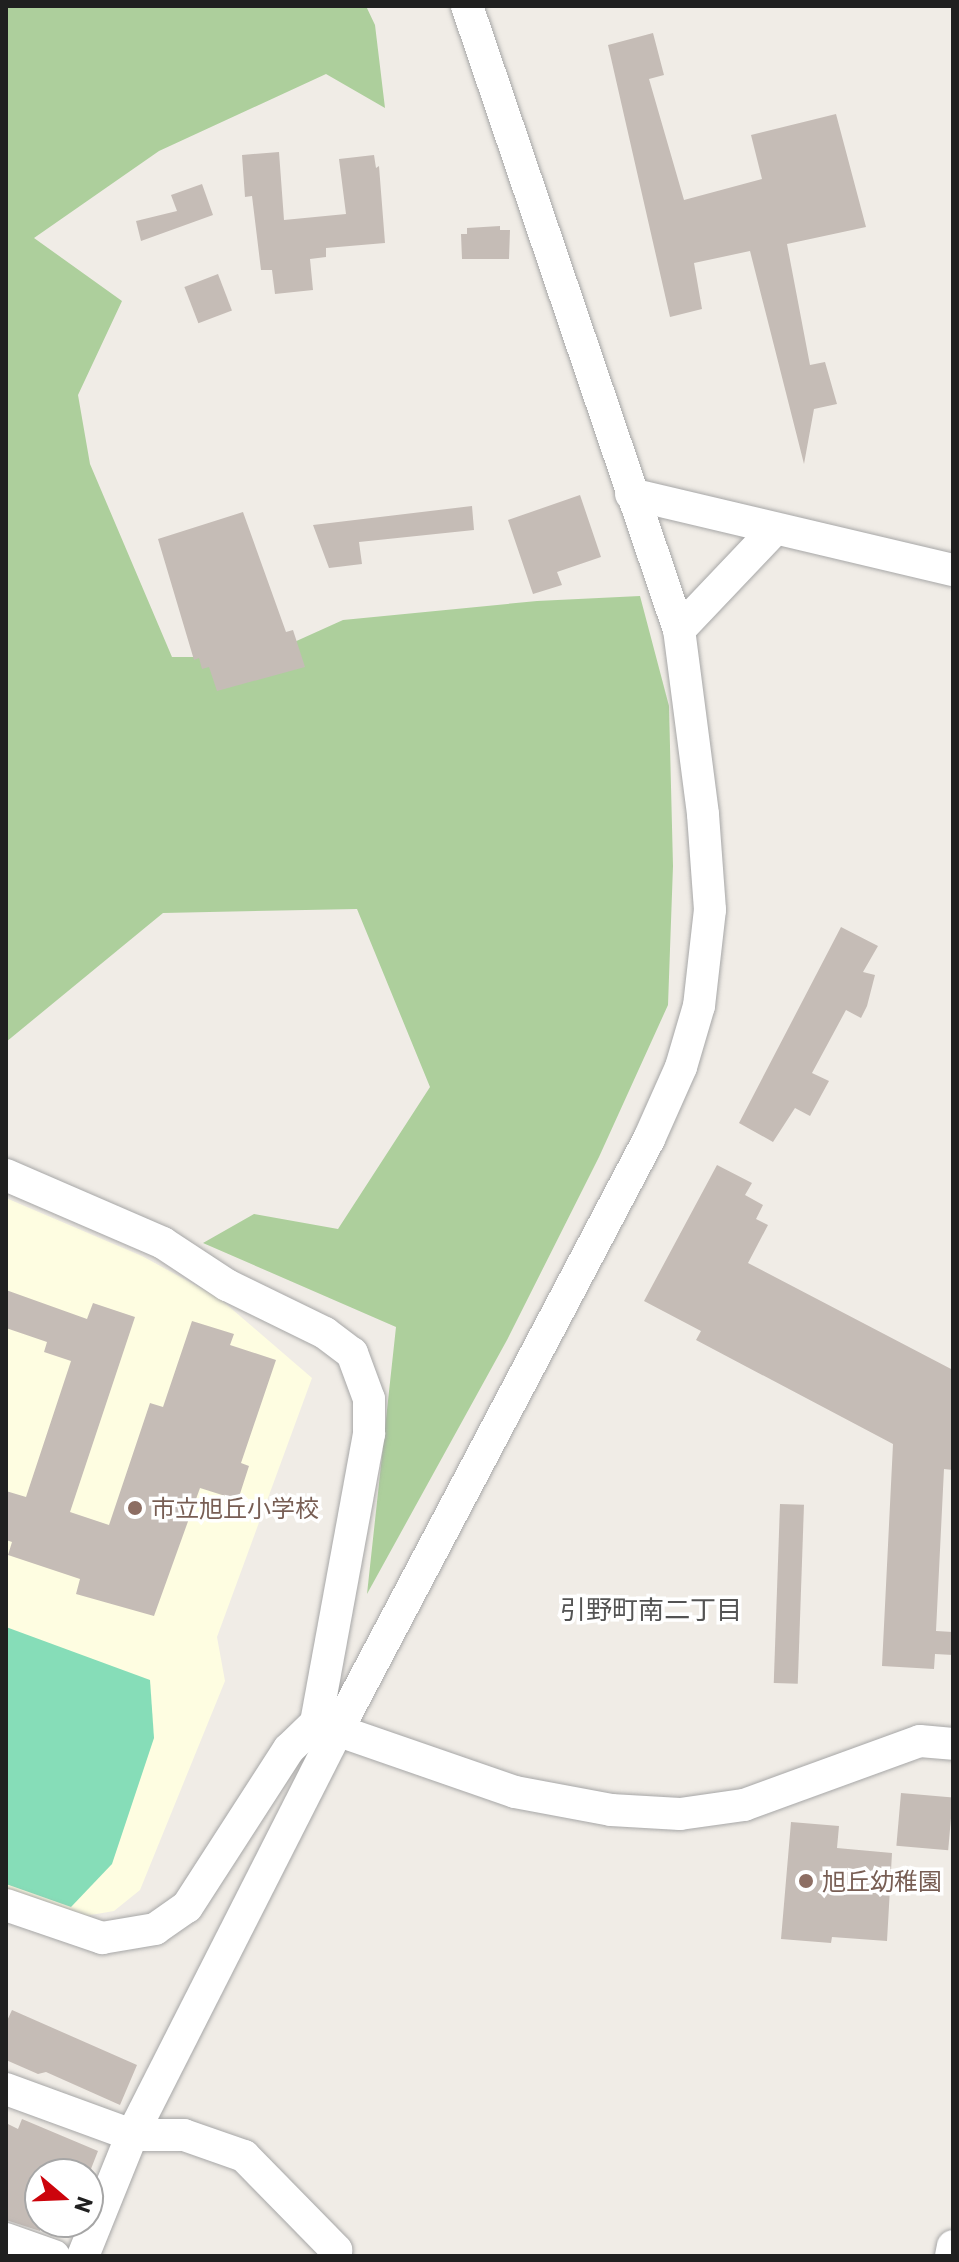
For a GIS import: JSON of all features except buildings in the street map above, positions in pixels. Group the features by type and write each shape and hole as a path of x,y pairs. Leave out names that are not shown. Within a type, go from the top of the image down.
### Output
{"street":[{"path":"83,2256 132,2135 326,1727 649,1139 681,1067 699,1006 710,910 703,814 679,630 467,6"},
{"path":"631,494 953,570"},
{"path":"679,630 774,530"},
{"path":"6,1175 163,1243 227,1285 325,1333 352,1353 369,1399 369,1434 326,1727"},
{"path":"6,1905 102,1938 155,1929 187,1907 289,1749 326,1727 515,1792 611,1810 680,1814 744,1805 920,1741 953,1744"},
{"path":"6,2089 132,2135 184,2135 244,2156 336,2250 336,2256"},
{"path":"6,2239 54,2256"},
{"path":"951,2256 953,2246"}],"shaded area":[{"name":"市立旭丘小学校","path":"6,1198 142,1256 219,1298 312,1378 217,1637 225,1681 140,1890 114,1911 73,1918 6,1894"}],"green space":[{"path":"6,6 366,6 375,25 385,108 326,74 159,151 34,238 122,301 78,395 90,464 172,657 261,657 343,620 537,601 640,596 669,706 673,866 668,1005 599,1157 507,1340 367,1594 396,1327 203,1243 254,1214 338,1229 430,1087 357,909 163,913 6,1042"},
{"path":"6,1627 150,1680 154,1738 112,1864 71,1907 6,1884"}],"place":[{"name":"市立旭丘小学校","path":"135,1508"},
{"name":"旭丘幼稚園","path":"806,1881"}],"district":[{"name":"引野町南二丁目","path":"651,1609"}]}
